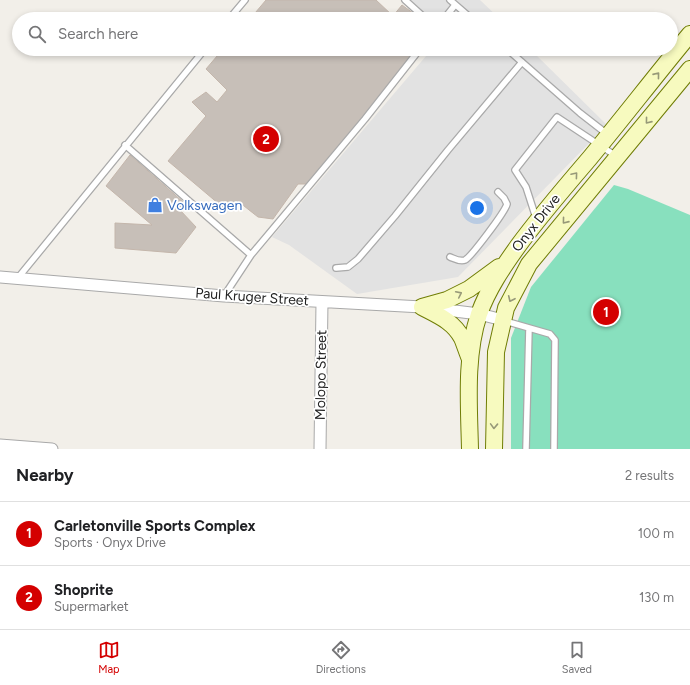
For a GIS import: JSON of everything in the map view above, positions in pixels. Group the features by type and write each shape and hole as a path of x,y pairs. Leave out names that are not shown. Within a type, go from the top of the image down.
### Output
{"street":[{"name":"Onyx Drive","path":"678,49 690,34"},
{"name":"Onyx Drive","path":"470,449 469,399 473,342 479,314 489,290 507,261 537,220 672,56"},
{"name":"Onyx Drive","path":"494,449 496,352 506,308 515,290 529,264 690,69"},
{"path":"422,307 447,300 470,289 507,261"},
{"name":"Paul Kruger Street","path":"0,277 224,296 422,307 479,314 503,320"},
{"name":"Molopo Street","path":"320,449 322,302"},
{"path":"422,307 450,322 454,326 462,338 471,360"},
{"path":"469,399 495,398"},
{"path":"0,445 52,449"}],"lane":[{"path":"236,12 245,0"},
{"path":"405,0 418,12"},
{"path":"450,0 464,12"},
{"path":"449,12 455,4"},
{"path":"16,279 199,56"},
{"path":"224,296 251,255 369,114 415,56"},
{"path":"515,56 580,113 604,140 617,158"},
{"path":"336,268 348,267 358,259 522,62"},
{"path":"537,220 526,187 515,170 556,117 604,140"},
{"path":"126,145 251,255"},
{"path":"450,257 462,260 469,258 495,223 507,204 498,192"},
{"path":"503,320 550,334 555,340 554,449"},
{"path":"526,449 529,328"}],"green space":[{"path":"614,185 628,189 690,215 690,449 511,449 511,338 531,287"}],"shaded area":[{"path":"408,0 480,0 493,12 420,12"},
{"path":"426,56 537,56 607,125 458,277 357,294 289,245 272,237"}],"building":[{"path":"266,0 376,0 389,12 256,12"},
{"path":"402,5 412,12 396,12"},
{"path":"217,56 412,56 309,184 298,184 273,219 258,217 239,202 226,210 168,161 206,116 192,102 206,92 217,102 227,90 206,69"},
{"name":"Volkswagen","path":"130,155 183,202 179,209 196,227 176,253 115,248 115,223 152,225 106,186"}],"place":[{"name":"Shoprite","path":"266,139"},
{"name":"Volkswagen","path":"155,205"},
{"name":"Carletonville Sports Complex","path":"606,312"}]}
